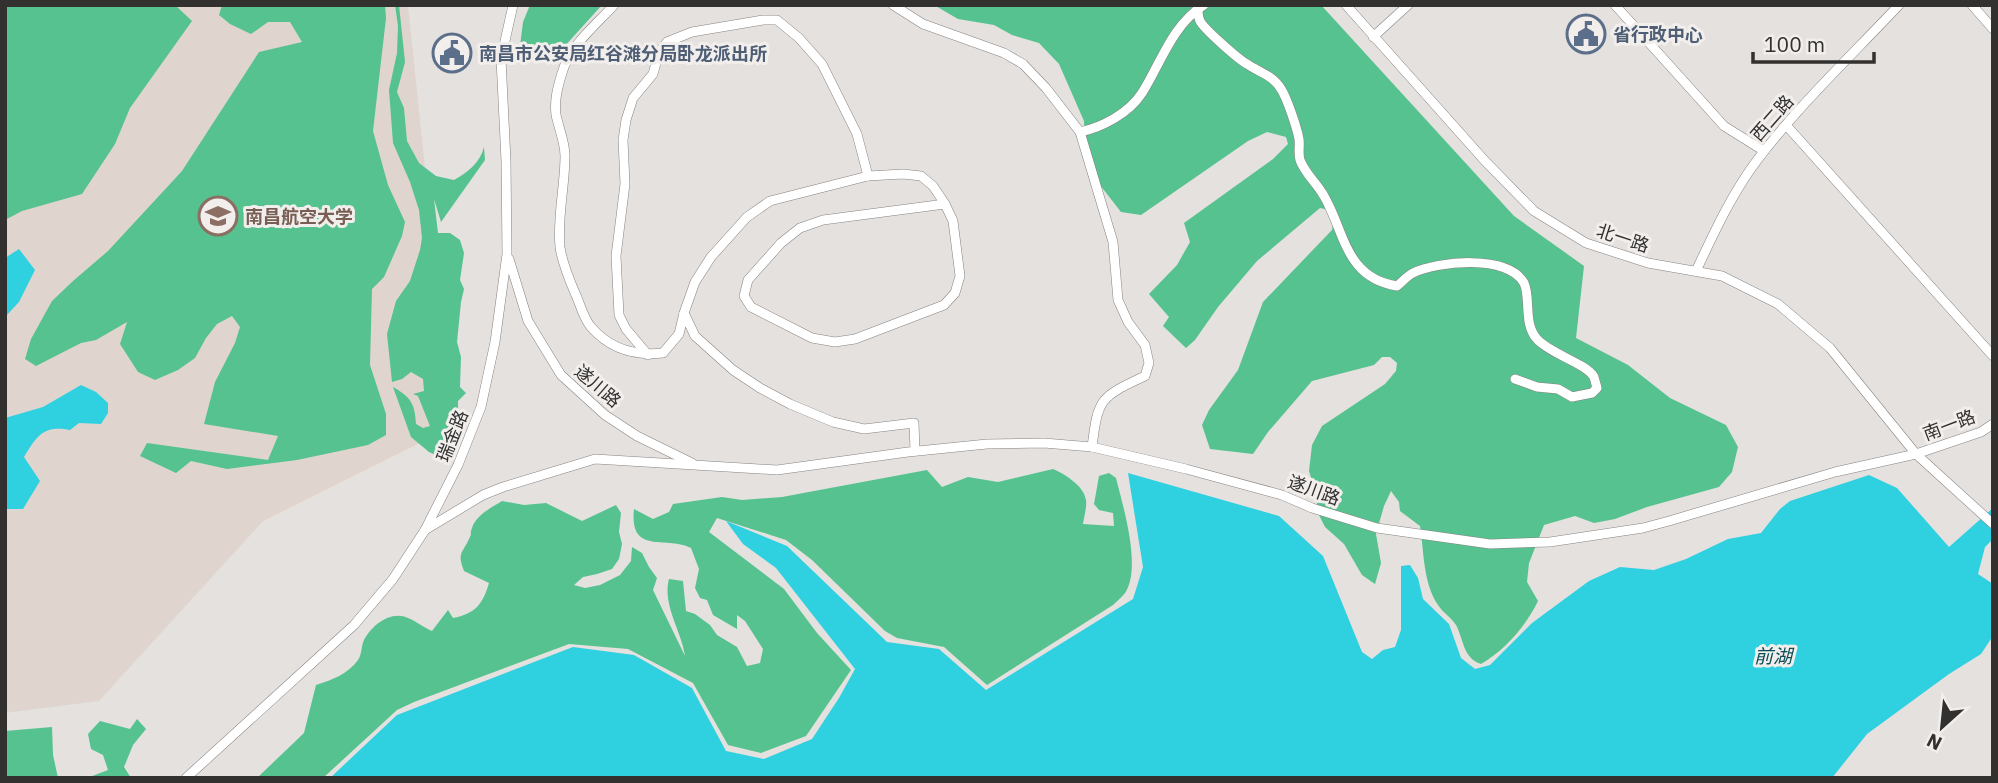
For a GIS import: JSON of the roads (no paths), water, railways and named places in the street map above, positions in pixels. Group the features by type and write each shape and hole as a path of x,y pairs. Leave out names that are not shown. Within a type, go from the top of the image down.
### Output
{"street":[{"name":"瑞金路","path":"186,778 354,625 393,579 425,530 458,465 481,407 495,342 507,254 501,59 513,5"},
{"path":"614,5 573,49 563,70 555,99 556,116 565,146 560,249 569,279 589,326 602,337 628,352 648,355 663,353 679,334 695,282 711,257 747,217 770,201 868,176 920,176 933,186 945,204 953,221 960,276 955,293 944,304 855,339 835,342 811,338 751,307 744,296 747,280 781,243 800,228 823,220 945,204"},
{"path":"893,5 923,23 1004,53 1023,64 1046,88 1080,132 1113,242 1118,300 1128,322 1145,345 1149,363 1144,376 1111,392 1100,405 1092,447"},
{"name":"北一路","path":"1346,5 1485,161 1534,211 1586,243 1647,263 1722,276 1778,304 1830,348 1916,454 1993,524"},
{"path":"1373,37 1408,5"},
{"path":"1615,5 1724,126 1764,151"},
{"name":"西二路","path":"1696,271 1728,205 1764,151 1899,5"},
{"path":"1972,5 1993,29"},
{"path":"1080,132 1098,128 1125,111 1141,95 1174,35 1199,6"},
{"path":"1199,6 1200,21 1229,50 1247,64 1270,76 1281,88 1299,139 1300,159 1310,179 1324,195 1355,263 1371,277 1397,286 1411,274 1454,263 1470,261 1512,271 1524,283 1534,337 1546,349 1593,375 1597,388 1592,393 1572,397 1558,389 1537,387 1515,379"},
{"path":"648,355 626,329 619,315 616,256 625,184 625,120 633,98 653,74 660,52 667,42 692,32 777,20 799,38 822,64 857,134 868,176"},
{"path":"1786,125 1993,356"},
{"name":"遂川路","path":"507,254 528,321 561,375 605,415 637,436 695,465"},
{"path":"684,313 695,336 733,370 760,388 833,422 864,429 914,423 915,451"},
{"name":"南一路","path":"1916,454 1981,432 1993,424"},
{"name":"遂川路","path":"425,530 493,491 595,459 776,470 915,451 987,444 1044,443 1092,447 1186,469 1269,492 1377,528 1490,544 1550,542 1643,528 1835,472 1916,454"}],"water":[{"path":"19,249 35,270 19,302 5,317 5,258"},
{"path":"81,385 96,392 108,403 108,413 101,424 79,423 70,430 53,429 37,438 24,457 40,481 23,509 5,509 5,418 43,407"},
{"name":"前湖","path":"1128,473 1279,516 1323,556 1362,652 1372,659 1383,650 1395,647 1401,630 1401,566 1410,565 1418,578 1423,599 1449,624 1461,658 1475,669 1490,665 1532,623 1589,581 1620,567 1654,570 1686,559 1728,539 1761,533 1790,501 1869,475 1897,488 1949,547 1993,508 1993,539 1985,547 1978,574 1993,584 1993,636 1981,654 1867,734 1832,778 330,778 397,715 573,647 634,655 692,688 726,751 764,759 812,739 855,669 776,568 743,544 726,521 787,546 887,642 939,649 986,690 1133,599 1143,567"}],"place":[{"name":"省行政中心","path":"1586,34"},
{"name":"南昌市公安局红谷滩分局卧龙派出所","path":"452,53"},
{"name":"南昌航空大学","path":"218,216"}]}
